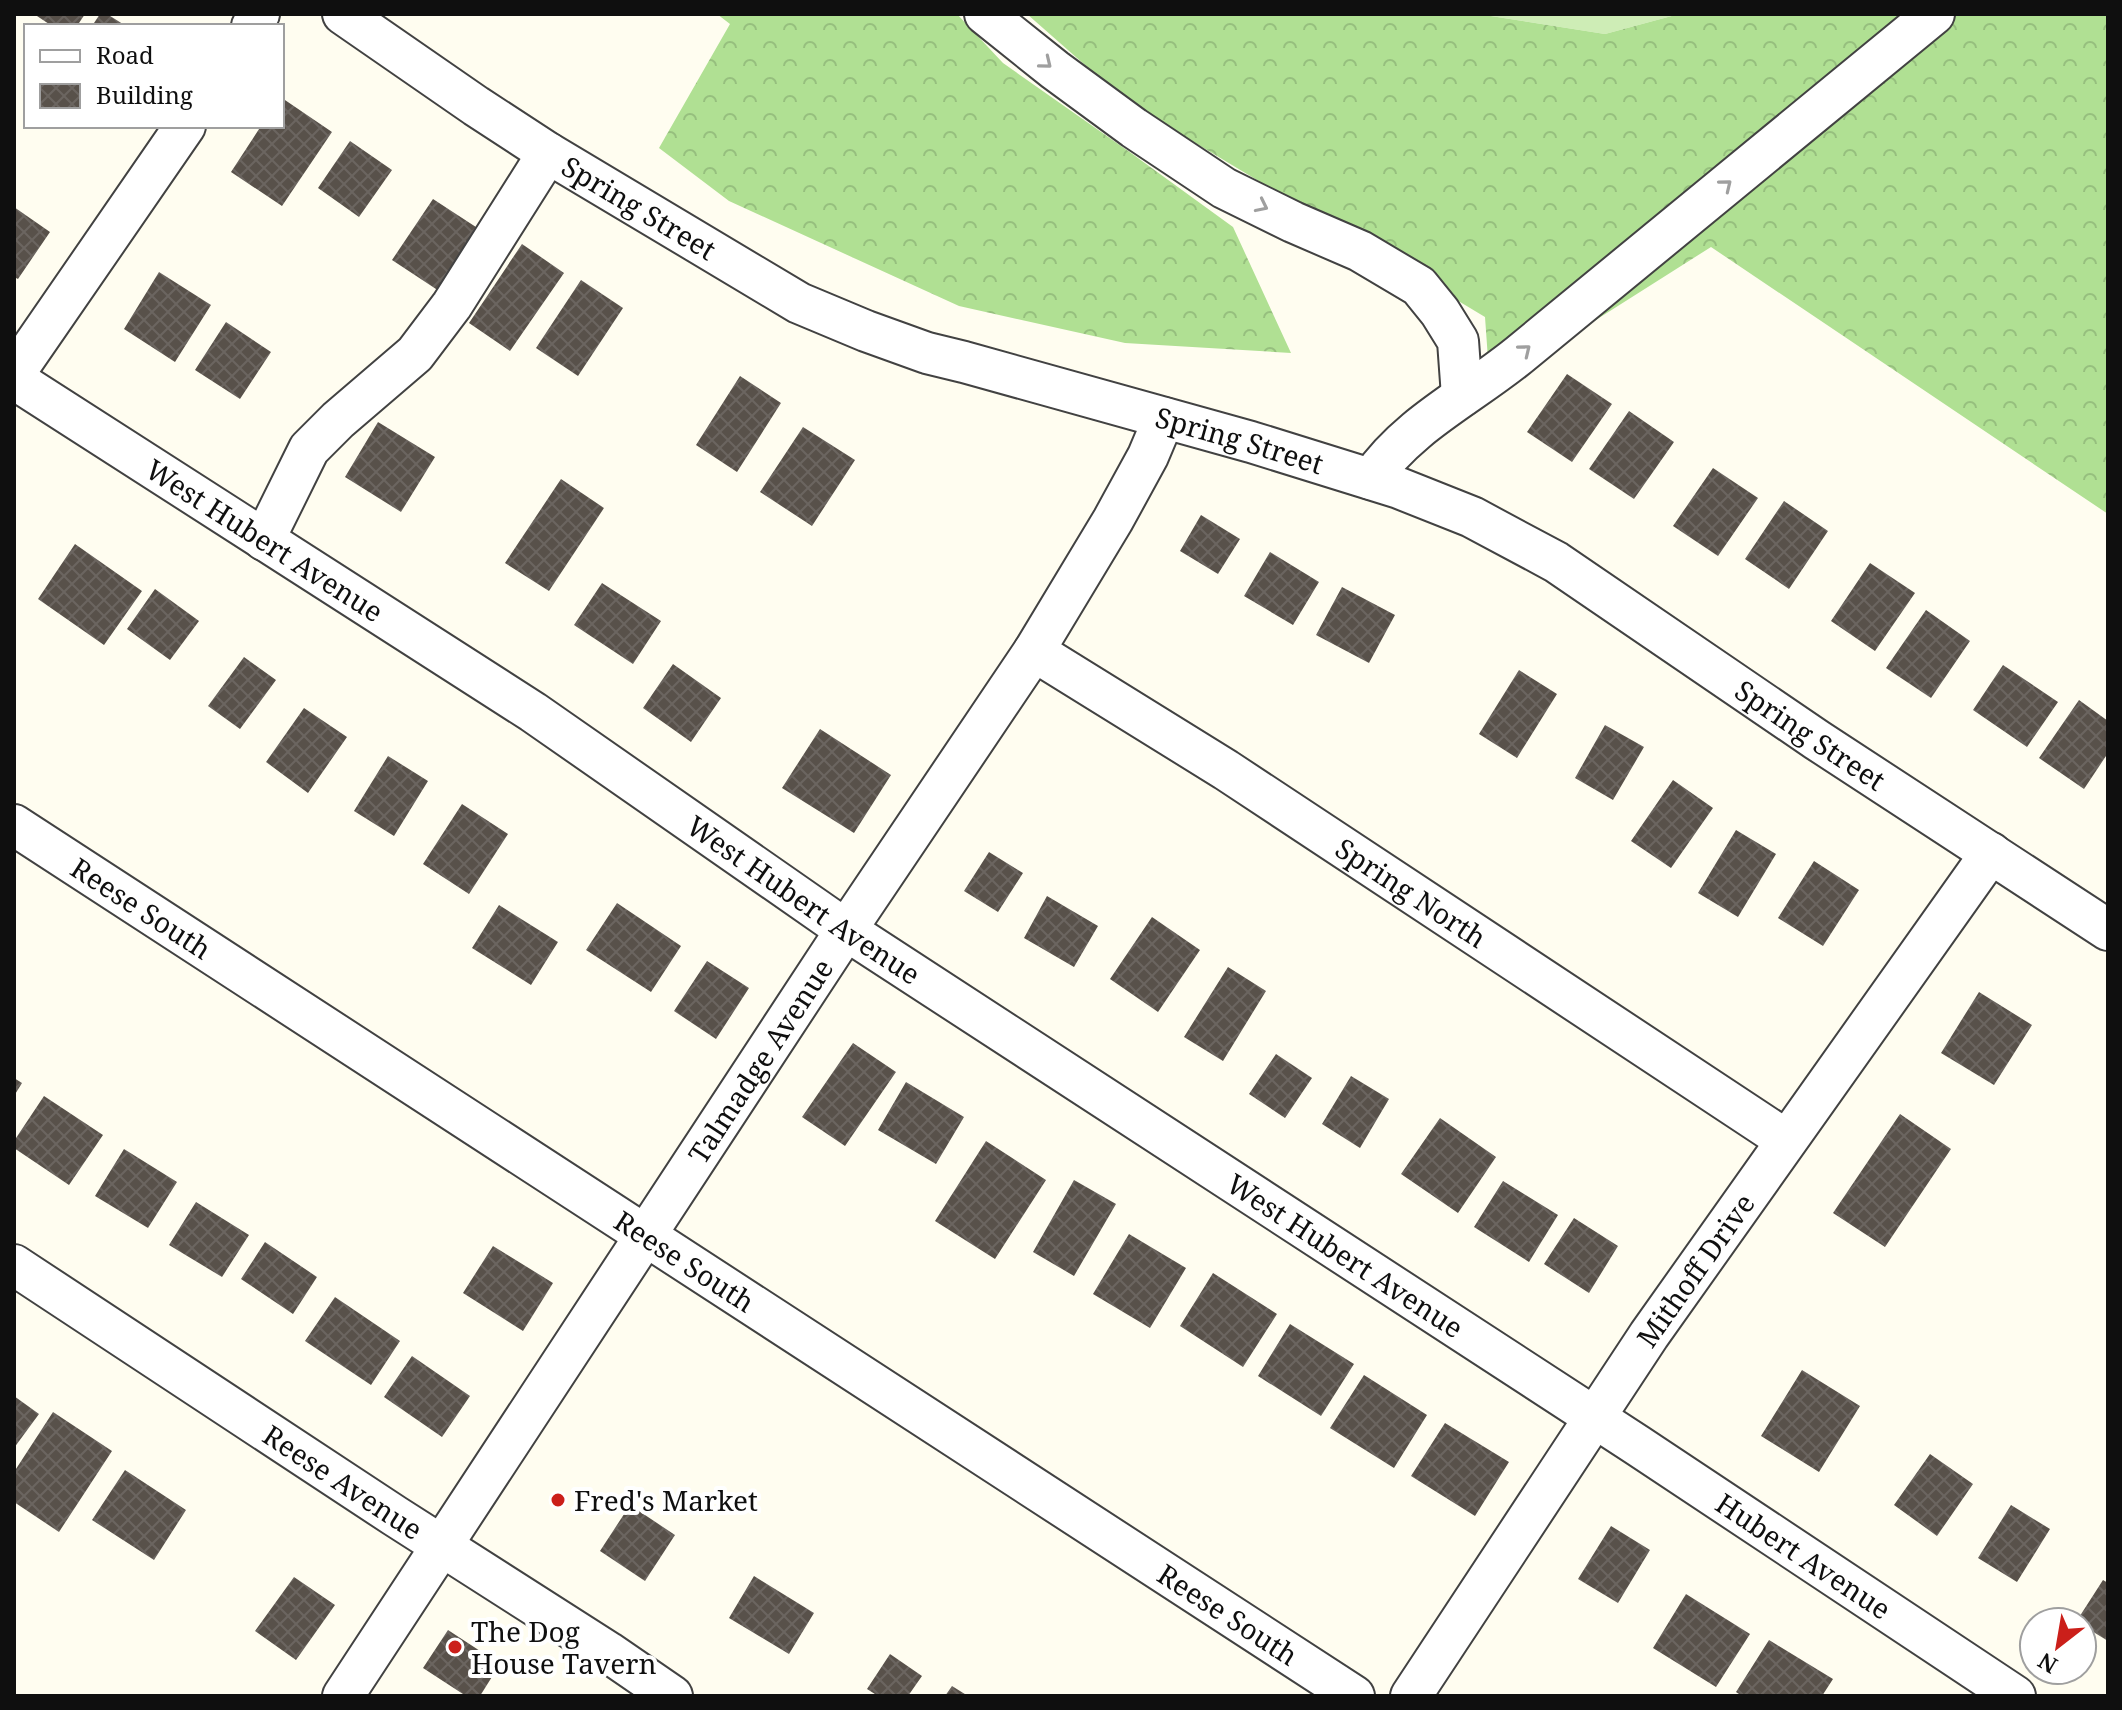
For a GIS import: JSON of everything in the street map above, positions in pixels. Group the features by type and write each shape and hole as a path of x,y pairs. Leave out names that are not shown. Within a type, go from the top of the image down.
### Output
{"street":[{"name":"Spring Street","path":"343,14 548,153 786,295 853,326 927,353 1251,442 1371,479 1472,517 1556,562 1817,740 2108,930"},
{"path":"985,14 1134,128 1224,188 1360,251 1419,286 1458,341 1462,396"},
{"path":"1371,479 1409,434 1506,366 1934,14"},
{"path":"14,377 184,128"},
{"path":"264,540 309,449 415,354 452,305 548,153"},
{"name":"West Hubert Avenue","path":"14,377 533,712 846,930 1593,1417"},
{"name":"Talmadge Avenue","path":"343,1696 846,930 1034,651 1113,520 1148,456 1164,418"},
{"name":"Spring North","path":"1034,651 1226,770 1786,1140"},
{"name":"Reese South","path":"14,825 1354,1696"},
{"name":"Mithoff Drive","path":"1411,1696 1593,1417 1991,853"},
{"name":"Reese Avenue","path":"14,1265 672,1696"},
{"name":"Hubert Avenue","path":"1593,1417 2015,1696"}],"green space":[{"path":"717,14 957,14 1003,63 1233,227 1291,353 1125,343 959,306 729,201 659,148 730,24"},
{"path":"1027,14 1478,14 1605,34 1679,14 2108,14 2108,514 1711,247 1490,387 1485,317 1127,102"},
{"path":"1478,14 1679,14 1605,34"}],"building":[{"path":"34,14 85,14 78,24 49,24"},
{"path":"100,14 107,14 123,24 93,24"},
{"path":"284,99 332,132 282,206 231,172 260,128 284,128"},
{"path":"350,141 392,170 359,217 318,188"},
{"path":"433,199 479,229 439,291 392,260"},
{"path":"14,207 50,232 18,279 14,277"},
{"path":"522,244 564,273 510,351 469,323"},
{"path":"159,272 211,305 175,362 124,329"},
{"path":"581,280 623,308 578,376 536,348"},
{"path":"226,322 271,352 240,399 195,370"},
{"path":"1567,374 1612,404 1572,462 1527,432"},
{"path":"740,376 781,403 737,472 696,445"},
{"path":"1629,411 1674,442 1634,499 1589,469"},
{"path":"378,422 435,457 401,512 345,477"},
{"path":"803,427 855,460 812,526 760,492"},
{"path":"1713,468 1758,498 1718,556 1673,526"},
{"path":"561,479 604,508 549,591 505,563"},
{"path":"1784,501 1828,531 1789,589 1745,559"},
{"path":"1201,515 1240,539 1218,574 1180,551"},
{"path":"75,544 142,591 104,645 38,599"},
{"path":"1270,552 1319,582 1293,625 1244,596"},
{"path":"1870,563 1915,593 1875,651 1831,621"},
{"path":"602,583 661,621 633,664 574,625"},
{"path":"1342,587 1395,615 1369,663 1316,635"},
{"path":"155,589 199,621 170,660 127,629"},
{"path":"1926,610 1970,641 1931,698 1886,668"},
{"path":"244,657 276,680 240,729 208,706"},
{"path":"673,664 721,698 691,742 643,708"},
{"path":"2003,665 2058,702 2027,747 1973,710"},
{"path":"1519,670 1557,694 1517,758 1479,734"},
{"path":"2079,700 2108,721 2108,753 2084,789 2039,758"},
{"path":"304,708 347,737 308,793 266,762"},
{"path":"1605,725 1644,747 1613,800 1575,778"},
{"path":"820,729 891,775 854,833 782,788"},
{"path":"388,756 428,781 394,836 354,811"},
{"path":"1673,780 1713,808 1671,868 1631,841"},
{"path":"462,804 508,834 469,894 423,864"},
{"path":"1736,830 1776,854 1738,917 1698,893"},
{"path":"989,852 1023,873 998,912 964,891"},
{"path":"1814,861 1859,890 1823,946 1778,918"},
{"path":"1047,896 1098,926 1074,967 1024,938"},
{"path":"617,903 681,946 651,992 586,950"},
{"path":"499,905 558,942 531,985 472,948"},
{"path":"1152,917 1200,950 1158,1012 1110,979"},
{"path":"707,961 749,988 716,1039 674,1011"},
{"path":"1228,967 1266,991 1223,1061 1184,1037"},
{"path":"1979,992 2032,1025 1994,1085 1941,1053"},
{"path":"853,1043 896,1072 845,1146 802,1117"},
{"path":"1276,1054 1312,1078 1285,1118 1249,1094"},
{"path":"1351,1076 1389,1099 1360,1148 1322,1124"},
{"path":"14,1078 22,1083 14,1096"},
{"path":"906,1082 964,1117 936,1164 878,1130"},
{"path":"44,1096 103,1135 69,1185 14,1148 14,1141"},
{"path":"1900,1114 1951,1149 1885,1247 1833,1213"},
{"path":"1440,1118 1496,1157 1458,1213 1401,1174"},
{"path":"986,1141 1046,1180 995,1259 935,1221"},
{"path":"124,1149 177,1182 148,1228 95,1196"},
{"path":"1074,1180 1116,1204 1074,1276 1033,1252"},
{"path":"1503,1181 1558,1215 1529,1262 1474,1227"},
{"path":"196,1202 249,1235 222,1277 169,1245"},
{"path":"1574,1218 1618,1246 1589,1293 1544,1264"},
{"path":"1129,1234 1186,1268 1150,1328 1093,1294"},
{"path":"265,1242 317,1277 293,1314 241,1279"},
{"path":"493,1246 553,1283 523,1331 463,1293"},
{"path":"1213,1273 1277,1314 1243,1367 1180,1326"},
{"path":"335,1297 400,1341 371,1385 305,1341"},
{"path":"1290,1324 1354,1364 1321,1416 1258,1376"},
{"path":"412,1356 470,1396 442,1437 384,1397"},
{"path":"1802,1370 1860,1406 1819,1472 1761,1436"},
{"path":"1364,1375 1427,1415 1394,1468 1330,1428"},
{"path":"14,1396 39,1414 14,1448"},
{"path":"53,1412 112,1451 59,1532 14,1502 14,1472"},
{"path":"1445,1423 1509,1462 1475,1516 1411,1476"},
{"path":"1930,1454 1973,1484 1937,1536 1894,1505"},
{"path":"125,1470 186,1510 154,1560 92,1520"},
{"path":"630,1505 675,1535 645,1581 600,1551"},
{"path":"2011,1505 2050,1529 2017,1582 1978,1558"},
{"path":"1611,1526 1650,1550 1618,1603 1578,1579"},
{"path":"754,1576 814,1613 789,1654 729,1618"},
{"path":"294,1577 335,1605 296,1660 255,1631"},
{"path":"2103,1580 2108,1583 2108,1641 2098,1635 2098,1606 2086,1606"},
{"path":"1686,1594 1750,1634 1716,1687 1653,1648"},
{"name":"The Dog House Tavern","path":"448,1630 500,1664 480,1696 466,1696 423,1668"},
{"path":"1769,1640 1833,1679 1822,1696 1742,1696 1736,1692"},
{"path":"890,1654 922,1676 908,1696 878,1696 867,1689"},
{"path":"952,1686 968,1696 945,1696"}],"place":[{"name":"Fred's Market","path":"558,1500"},
{"name":"The Dog House Tavern","path":"455,1647"}]}
